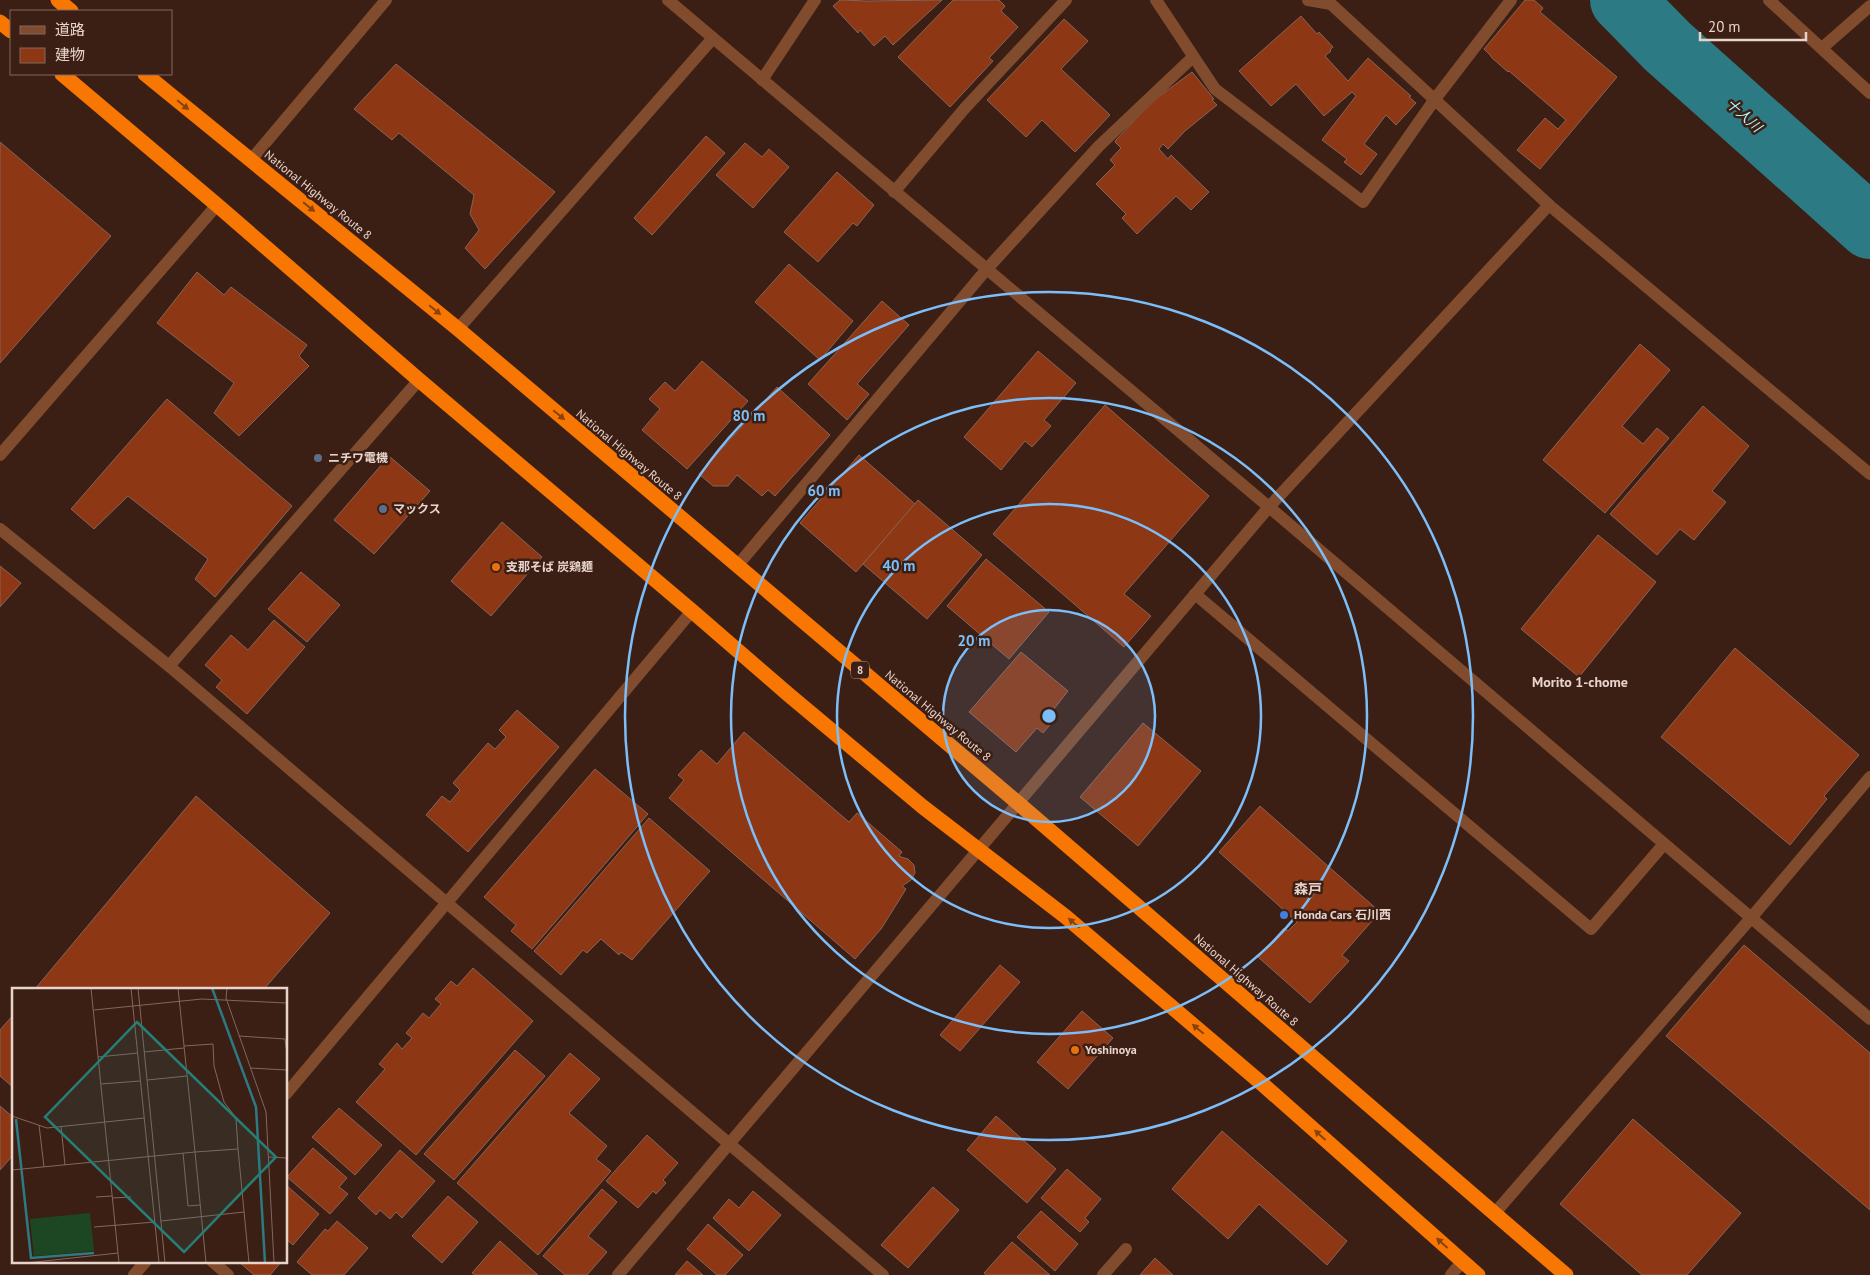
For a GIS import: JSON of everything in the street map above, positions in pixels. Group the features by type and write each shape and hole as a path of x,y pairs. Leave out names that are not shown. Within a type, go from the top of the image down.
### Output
{"highway":[{"path":"58,0 70,10"},
{"path":"0,22 10,30"},
{"path":"63,75 217,204 418,380 893,782 1066,917 1260,1082 1478,1275"},
{"name":"National Highway Route 8","path":"146,75 458,329 1018,803 1566,1275"}],"street":[{"path":"252,160 386,0"},
{"path":"668,0 1269,507 1870,1019"},
{"path":"762,80 815,0"},
{"path":"894,192 965,108 1066,0"},
{"path":"1156,0 1215,90 1363,202 1435,99 1511,0"},
{"path":"1308,0 1331,4 1549,205 1870,474"},
{"path":"1769,0 1870,93"},
{"path":"1822,48 1870,6"},
{"path":"458,329 713,38"},
{"path":"737,566 986,270 1099,146 1194,57"},
{"path":"0,456 217,204"},
{"path":"618,1275 980,851 1018,803 1269,507 1549,205"},
{"path":"169,666 418,380"},
{"path":"0,529 169,666 883,1275"},
{"path":"1195,594 1591,929 1664,844"},
{"path":"288,1092 692,611"},
{"path":"1494,1214 1751,918 1870,777"},
{"path":"1103,1275 1126,1249"},
{"path":"134,1275 145,1262"},
{"path":"213,1262 228,1275"},
{"path":"1451,1275 1462,1262"}],"building":[{"path":"840,0 942,0 893,45 885,36 874,46 860,30 858,33 833,6"},
{"path":"953,0 999,0 1005,6 1001,11 1018,27 989,58 993,61 950,107 898,57"},
{"path":"1525,0 1534,0 1543,8 1540,12 1617,77 1540,169 1517,150 1545,118 1558,129 1566,120 1508,72 1484,49"},
{"path":"1301,16 1317,34 1319,32 1333,47 1325,56 1348,81 1368,58 1411,96 1409,97 1416,103 1396,125 1386,115 1364,144 1377,154 1361,175 1344,162 1347,159 1322,140 1356,96 1352,92 1324,116 1296,84 1271,106 1239,71"},
{"path":"1064,19 1088,41 1061,69 1110,115 1075,152 1042,120 1026,137 987,100"},
{"path":"396,64 555,192 485,269 465,248 479,230 470,214 474,195 399,133 392,140 354,109"},
{"path":"1192,72 1217,105 1185,131 1168,149 1163,144 1159,149 1168,159 1171,155 1209,192 1191,210 1176,196 1137,234 1122,218 1126,214 1096,184 1115,165 1110,160 1121,148 1115,142 1116,140 1153,101"},
{"path":"706,136 725,153 652,235 634,218"},
{"path":"0,142 111,236 0,363"},
{"path":"745,143 762,157 769,149 789,167 753,208 716,175"},
{"path":"837,172 874,205 857,226 853,223 818,262 784,232"},
{"path":"789,264 853,321 820,360 755,302"},
{"path":"197,272 224,295 231,287 307,345 299,356 309,366 239,436 214,413 234,383 157,323"},
{"path":"882,301 909,325 857,384 869,394 847,420 808,384"},
{"path":"1640,344 1670,370 1622,426 1643,444 1657,428 1669,438 1605,513 1543,460"},
{"path":"1038,351 1076,383 1044,420 1051,426 1032,447 1025,441 1001,470 964,437"},
{"path":"702,361 748,401 687,469 642,430 660,409 649,399 665,382 675,391"},
{"path":"777,387 830,435 775,496 768,490 762,496 737,475 728,486 713,486 699,474"},
{"path":"167,399 292,506 215,597 195,579 208,559 128,496 94,529 71,509"},
{"path":"1105,405 1209,496 1124,594 1151,616 1124,647 993,534"},
{"path":"1703,406 1749,446 1712,491 1726,502 1694,540 1680,529 1657,555 1610,514"},
{"path":"859,455 915,504 856,572 800,523"},
{"path":"389,456 430,491 374,554 334,520"},
{"path":"918,500 982,555 927,619 863,564"},
{"path":"502,522 542,557 491,616 451,581"},
{"path":"1598,535 1656,582 1579,677 1521,629"},
{"path":"986,559 1049,612 1009,659 947,606"},
{"path":"0,566 21,583 0,607"},
{"path":"301,572 340,605 307,642 268,609"},
{"path":"274,620 305,647 247,714 216,687 222,680 205,665 231,635 248,650"},
{"path":"1735,648 1859,755 1824,796 1827,799 1790,845 1661,737"},
{"path":"1021,652 1068,691 1050,714 1055,719 1043,733 1037,728 1016,752 969,712"},
{"path":"517,710 559,747 468,852 426,815 442,796 450,802 460,790 453,783 488,743 495,749 506,737 499,730"},
{"path":"1143,723 1201,771 1138,846 1080,797"},
{"path":"744,732 849,822 857,813 902,852 899,856 908,859 914,865 915,873 911,880 902,886 906,889 881,929 855,959 669,798 684,780 678,775 701,750 717,764"},
{"path":"595,769 648,814 532,949 511,931 516,925 484,897"},
{"path":"196,796 330,913 265,988 36,988"},
{"path":"1260,806 1380,912 1342,955 1349,961 1310,1003 1258,957 1284,928 1288,931 1297,922 1219,852"},
{"path":"649,818 710,871 632,960 621,952 619,955 601,939 587,953 583,950 561,975 534,951"},
{"path":"1744,945 1870,1053 1870,1210 1666,1036"},
{"path":"1000,965 1020,982 960,1051 940,1035"},
{"path":"473,968 533,1021 416,1155 356,1102 385,1069 379,1064 397,1043 402,1049 412,1038 406,1033 423,1013 429,1018 441,1004 435,999 451,981 457,986"},
{"path":"1082,1011 1113,1038 1068,1089 1037,1062"},
{"path":"12,1016 12,1086 0,1076 0,1030"},
{"path":"515,1050 545,1076 454,1180 424,1154"},
{"path":"570,1053 600,1079 569,1113 607,1146 596,1159 611,1171 538,1255 457,1183"},
{"path":"0,1106 12,1116 12,1156 0,1170"},
{"path":"339,1108 382,1145 355,1175 312,1137"},
{"path":"996,1116 1056,1169 1027,1203 967,1150"},
{"path":"1633,1119 1741,1213 1687,1275 1642,1275 1560,1204"},
{"path":"1222,1131 1347,1241 1327,1265 1259,1204 1228,1239 1172,1189"},
{"path":"647,1135 678,1163 663,1180 666,1183 656,1194 653,1191 638,1208 606,1181"},
{"path":"313,1148 347,1178 339,1187 348,1194 330,1214 288,1176"},
{"path":"400,1150 435,1181 402,1218 396,1212 390,1219 380,1210 376,1215 358,1198"},
{"path":"1067,1169 1101,1199 1085,1218 1089,1222 1080,1232 1041,1198"},
{"path":"288,1187 319,1214 293,1245 288,1241"},
{"path":"933,1187 959,1210 908,1268 881,1245"},
{"path":"602,1189 617,1202 588,1236 607,1252 587,1275 565,1275 543,1256"},
{"path":"753,1191 781,1215 749,1251 713,1218 729,1199 739,1208"},
{"path":"448,1196 478,1222 442,1263 412,1236"},
{"path":"1041,1211 1078,1244 1055,1271 1017,1237"},
{"path":"337,1221 368,1248 344,1275 312,1275 297,1262 325,1229 328,1231"},
{"path":"708,1224 743,1255 725,1275 717,1275 687,1249"},
{"path":"500,1241 538,1275 475,1275 472,1273"},
{"path":"1012,1242 1050,1275 986,1275 984,1273"},
{"path":"1155,1258 1173,1275 1140,1275"},
{"path":"687,1261 703,1275 675,1275"},
{"path":"239,1262 281,1262 270,1275 254,1275"}],"waterway":[{"name":"十人川","path":"1622,0 1667,46 1870,227"}],"place":[{"name":"ニチワ電機","path":"318,458"},
{"name":"マックス","path":"383,509"},
{"name":"支那そば 炭鶏麺","path":"496,567"},
{"name":"Honda Cars 石川西","path":"1284,915"},
{"name":"Yoshinoya","path":"1075,1050"}],"district":[{"name":"Morito 1-chome","path":"1580,682"},
{"name":"森戸","path":"1308,889"}]}
